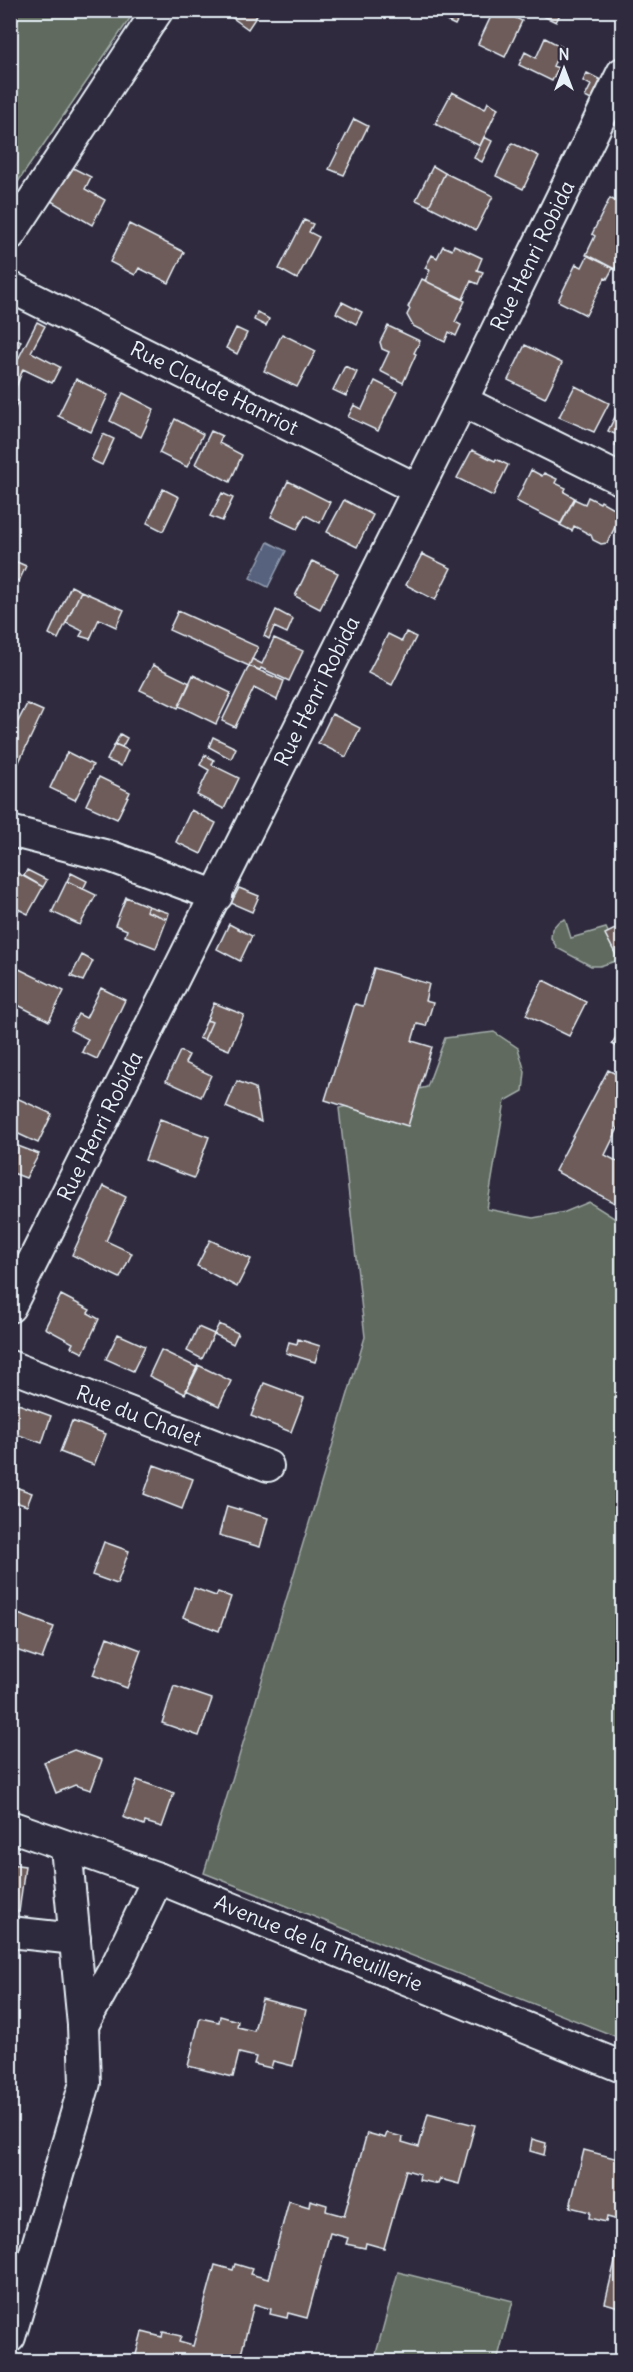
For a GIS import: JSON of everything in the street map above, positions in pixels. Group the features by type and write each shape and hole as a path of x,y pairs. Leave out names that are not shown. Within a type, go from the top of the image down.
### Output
{"street":[{"path":"10,235 158,10"},
{"name":"Rue Henri Robida","path":"10,1307 217,896 622,73"},
{"name":"Rue Claude Hanriot","path":"10,287 417,489"},
{"path":"462,400 622,480"},
{"path":"10,831 112,857 217,896"},
{"name":"Rue du Chalet","path":"10,1366 268,1466"},
{"name":"Avenue de la Theuillerie","path":"10,1826 66,1848 158,1878 622,2067"},
{"path":"10,2337 85,2083 83,2025 66,1848"},
{"path":"83,2025 118,1962 158,1878"},
{"path":"10,1932 75,1939"}],"green space":[{"path":"10,11 135,11 11,192"},
{"path":"565,919 571,938 606,928 608,932 606,935 617,957 621,955 622,959 600,966 591,966 557,948 551,938 552,929 558,922"},
{"path":"494,1032 518,1048 525,1072 523,1091 505,1101 487,1209 533,1218 565,1212 589,1202 622,1223 622,2039 204,1873 365,1337 339,1108 427,1087 445,1038"},
{"path":"398,2272 513,2301 497,2361 374,2361"}],"water":[{"path":"268,542 286,551 268,587 250,578"}],"building":[{"path":"233,10 253,10 258,14 248,29 230,16"},
{"path":"431,10 463,10 455,25 430,13"},
{"path":"494,10 500,10 522,21 505,57 478,44"},
{"path":"546,10 562,10 556,22 543,16"},
{"path":"545,38 562,47 553,66 558,68 552,81 519,65 525,52 536,58"},
{"path":"587,73 601,80 591,100 585,97 591,85 583,81"},
{"path":"452,92 485,109 488,102 498,108 480,146 435,124"},
{"path":"354,119 368,126 344,175 329,169"},
{"path":"484,137 492,141 482,162 474,158"},
{"path":"512,143 539,156 523,189 496,176"},
{"path":"69,166 91,177 85,189 105,200 92,225 46,198"},
{"path":"433,166 445,173 429,206 416,200"},
{"path":"445,173 493,196 476,230 429,206"},
{"path":"610,198 622,205 622,254 615,269 586,255 595,236 592,234"},
{"path":"304,220 313,224 309,232 319,237 297,279 279,269"},
{"path":"129,224 184,252 169,283 139,268 135,275 110,262"},
{"path":"454,245 482,258 477,270 483,272 478,284 471,281 463,299 425,281 430,270 425,268 432,255 437,258 443,246 452,250"},
{"path":"588,255 613,268 607,279 605,278 586,315 558,301 576,264 582,267"},
{"path":"422,279 465,301 455,322 461,325 456,336 449,332 445,342 413,326 407,315 410,309 408,307"},
{"path":"342,302 362,312 356,324 336,313"},
{"path":"257,312 269,319 266,326 254,320"},
{"path":"37,322 45,326 31,352 60,367 52,383 23,369 12,398 18,401 13,413 10,412 10,375"},
{"path":"388,326 420,341 403,383 380,371 389,352 382,349 380,342"},
{"path":"236,328 247,333 237,354 226,348"},
{"path":"282,334 316,351 297,387 264,371"},
{"path":"10,336 21,341 12,362 10,362"},
{"path":"525,345 562,363 545,398 508,380"},
{"path":"345,366 357,372 346,396 333,390"},
{"path":"76,379 108,395 91,432 58,416"},
{"path":"375,381 397,392 378,431 348,417 354,405 362,409"},
{"path":"575,386 609,403 594,432 559,417"},
{"path":"123,393 154,409 141,437 110,421"},
{"path":"621,405 622,449 615,445 619,436 608,431"},
{"path":"175,419 203,434 187,467 159,453"},
{"path":"211,431 222,436 219,443 242,455 230,482 195,464"},
{"path":"103,434 114,439 102,465 91,460"},
{"path":"472,450 508,465 493,496 457,478"},
{"path":"531,470 542,476 544,473 557,479 555,483 566,488 564,492 575,498 561,524 516,501"},
{"path":"288,481 330,502 320,523 305,515 297,529 271,517"},
{"path":"163,489 179,497 163,531 147,523"},
{"path":"222,493 233,498 222,521 210,516"},
{"path":"588,497 600,503 601,501 622,513 607,543 601,544 593,540 591,535 574,526 572,531 560,525 574,499 585,504"},
{"path":"344,500 373,515 357,547 327,532"},
{"path":"422,554 451,568 435,600 406,585"},
{"path":"10,559 26,566 19,581 10,578"},
{"path":"312,561 338,573 320,609 295,596"},
{"path":"71,586 81,591 58,639 49,634"},
{"path":"81,591 124,610 116,627 99,619 90,639 80,636 83,631 66,623"},
{"path":"276,610 293,619 287,633 274,627 269,639 264,636"},
{"path":"178,611 258,647 249,666 169,630"},
{"path":"406,632 416,637 392,685 368,673 388,634 402,641"},
{"path":"274,638 303,651 289,681 261,668 260,670 249,666 252,659 262,664"},
{"path":"153,665 190,683 178,708 140,690"},
{"path":"249,666 284,681 277,700 254,688 235,727 222,721"},
{"path":"193,675 231,693 216,724 179,706"},
{"path":"27,704 43,711 18,764 10,760 10,737"},
{"path":"332,714 360,728 346,757 318,743"},
{"path":"120,734 127,738 122,747 115,744"},
{"path":"213,737 236,748 231,759 209,747"},
{"path":"115,744 128,750 121,766 107,760"},
{"path":"67,752 93,765 75,800 50,788"},
{"path":"205,755 214,760 212,765 239,778 224,809 197,795 209,770 200,765"},
{"path":"99,777 130,792 117,819 86,805"},
{"path":"191,810 216,823 201,854 176,842"},
{"path":"10,869 43,887 28,914 10,905"},
{"path":"27,870 47,880 43,887 24,876"},
{"path":"71,873 87,881 83,889 67,881"},
{"path":"67,881 96,895 80,925 52,912"},
{"path":"239,888 259,896 252,912 231,903"},
{"path":"126,897 148,906 146,911 167,919 156,948 125,936 127,930 115,925"},
{"path":"148,906 169,913 167,919 146,911"},
{"path":"229,924 252,936 240,961 217,949"},
{"path":"619,927 622,935 622,954 617,957 605,934"},
{"path":"82,955 93,961 83,981 71,976"},
{"path":"13,966 64,991 49,1021 10,1001 10,970"},
{"path":"374,968 429,984 425,1001 433,1003 426,1026 417,1024 412,1041 432,1047 408,1126 325,1100 355,1004 363,1006"},
{"path":"543,980 586,1002 569,1036 526,1015"},
{"path":"101,988 125,1000 97,1059 82,1052 88,1039 70,1030 78,1014 86,1018"},
{"path":"214,1003 244,1015 229,1050 204,1040 212,1022 207,1020"},
{"path":"207,1020 212,1022 204,1040 199,1038"},
{"path":"618,1033 622,1035 622,1050 612,1044"},
{"path":"180,1051 189,1055 185,1063 211,1075 201,1097 166,1081"},
{"path":"608,1070 622,1077 622,1120 605,1155 622,1164 622,1207 555,1171"},
{"path":"237,1081 255,1088 261,1122 226,1107"},
{"path":"10,1095 52,1114 38,1143 10,1130 14,1119 10,1118"},
{"path":"160,1119 209,1137 194,1178 145,1160"},
{"path":"10,1143 39,1154 26,1178 10,1172"},
{"path":"104,1186 126,1197 106,1241 132,1253 120,1278 72,1255"},
{"path":"210,1240 251,1259 237,1287 197,1266"},
{"path":"61,1295 90,1310 88,1313 99,1319 83,1353 71,1347 73,1343 45,1328"},
{"path":"219,1324 238,1333 233,1344 214,1334"},
{"path":"198,1327 214,1334 202,1359 187,1351"},
{"path":"118,1334 145,1346 133,1371 106,1359"},
{"path":"298,1339 320,1346 315,1362 286,1353 289,1342 297,1344"},
{"path":"161,1350 198,1368 185,1394 149,1376"},
{"path":"198,1365 231,1381 219,1406 186,1390"},
{"path":"264,1383 304,1398 291,1432 251,1416"},
{"path":"10,1401 51,1416 42,1443 10,1432"},
{"path":"72,1421 106,1434 94,1465 60,1452"},
{"path":"154,1465 193,1479 182,1509 144,1494"},
{"path":"10,1485 32,1493 27,1506 10,1500"},
{"path":"227,1506 268,1518 260,1547 219,1535"},
{"path":"104,1542 129,1551 117,1584 92,1575"},
{"path":"194,1588 216,1596 218,1592 231,1597 219,1631 183,1617"},
{"path":"15,1613 54,1627 42,1659 10,1648 10,1624"},
{"path":"107,1637 141,1650 127,1688 93,1675"},
{"path":"174,1686 212,1699 199,1736 162,1723"},
{"path":"74,1750 102,1760 91,1790 75,1785 56,1793 44,1762"},
{"path":"137,1780 174,1793 162,1827 145,1822 144,1825 123,1817"},
{"path":"10,1864 25,1866 19,1912 10,1910"},
{"path":"262,1999 306,2010 293,2066 273,2061 271,2068 254,2064 256,2057 239,2053 233,2077 188,2066 200,2018 219,2022 220,2016 238,2021 237,2027 254,2031"},
{"path":"12,2058 16,2059 10,2120 10,2068"},
{"path":"428,2113 475,2125 459,2184 440,2179 438,2184 419,2180 420,2174 406,2170 384,2248 366,2243 365,2248 346,2244 348,2238 330,2233 307,2318 288,2313 287,2318 270,2314 271,2309 254,2304 239,2362 134,2362 142,2332 162,2337 163,2332 181,2336 179,2342 193,2346 215,2265 233,2270 235,2264 252,2269 250,2274 268,2279 289,2201 309,2207 310,2200 327,2205 326,2211 344,2216 367,2133 385,2138 387,2133 403,2137 402,2142 419,2147"},
{"path":"532,2139 546,2143 544,2155 530,2151"},
{"path":"584,2150 622,2160 620,2199 622,2200 622,2221 607,2217 606,2222 589,2218 590,2212 570,2207"},
{"path":"622,2232 622,2308 605,2303"}]}
